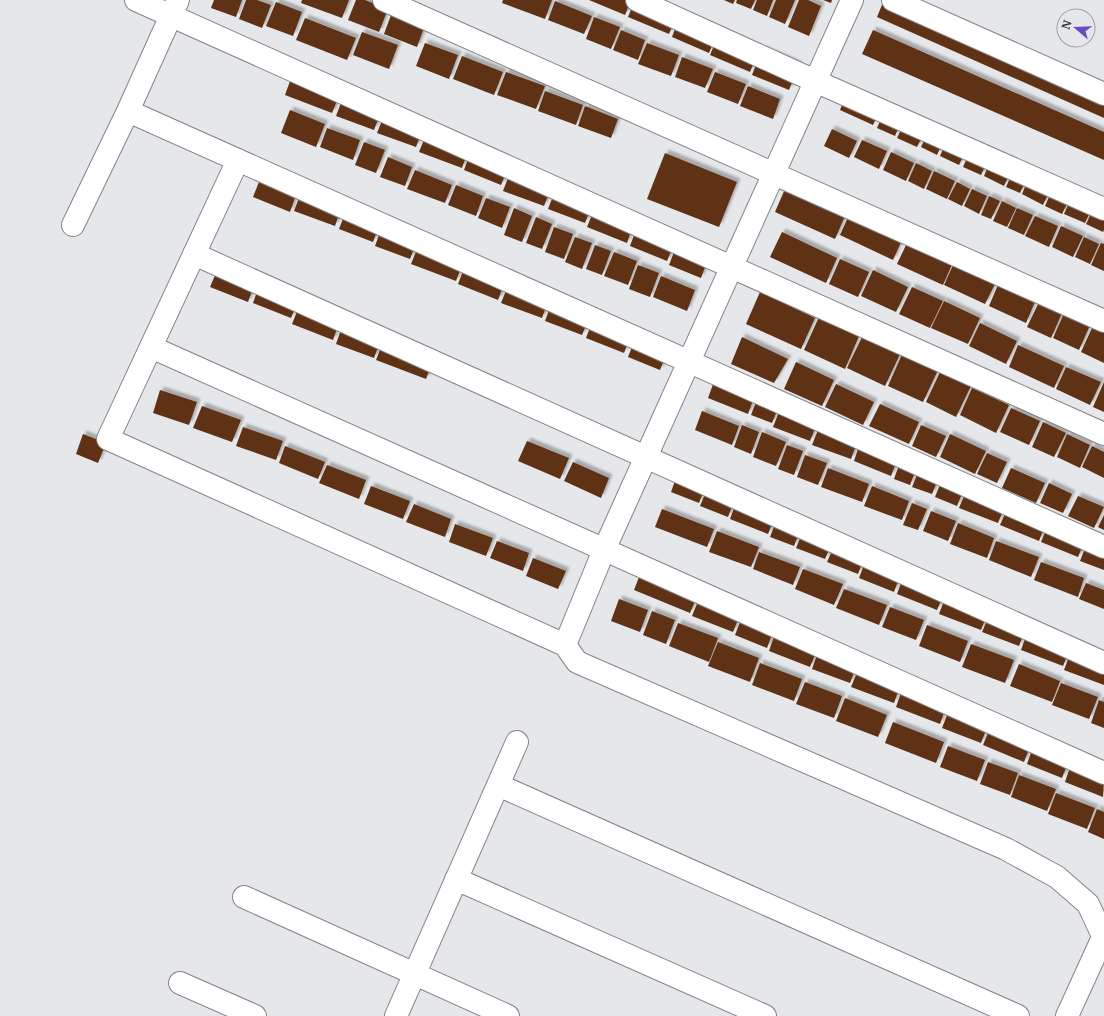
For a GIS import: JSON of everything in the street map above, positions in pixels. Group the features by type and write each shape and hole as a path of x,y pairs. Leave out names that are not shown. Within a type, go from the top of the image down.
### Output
{"street":[{"path":"136,0 175,8 732,267 1104,434"},
{"path":"384,0 1104,322"},
{"path":"638,0 815,81 1104,209"},
{"path":"565,645 604,550 852,0"},
{"path":"893,0 1104,94"},
{"path":"73,224 128,111 175,8"},
{"path":"128,111 1104,547"},
{"path":"238,160 108,439 565,645 577,662 999,846 1057,877 1088,904 1104,937 1067,1016"},
{"path":"194,254 1104,662"},
{"path":"151,347 1104,774"},
{"path":"396,1016 517,742"},
{"path":"498,785 1018,1016"},
{"path":"456,879 765,1016"},
{"path":"244,897 508,1016"},
{"path":"180,983 255,1016"}],"building":[{"path":"214,0 242,0 236,17 211,8"},
{"path":"246,0 257,0 271,5 262,28 239,19"},
{"path":"302,0 349,0 342,18 301,3"},
{"path":"356,0 365,0 388,9 379,32 348,20"},
{"path":"503,0 552,0 545,19 502,3"},
{"path":"589,0 631,0 625,15"},
{"path":"635,0 677,15 669,34 628,17"},
{"path":"724,0 735,0 733,4"},
{"path":"737,0 755,0 751,9 736,3"},
{"path":"757,0 773,0 767,16 753,10"},
{"path":"776,0 795,0 785,24 769,17"},
{"path":"799,0 808,0 821,6 809,36 788,27"},
{"path":"823,0 832,0 831,3"},
{"path":"884,0 1104,92 1104,118 877,17"},
{"path":"555,1 592,16 584,34 548,20"},
{"path":"276,2 302,12 293,36 266,26"},
{"path":"391,15 424,28 417,47 384,34"},
{"path":"594,17 620,27 611,49 586,39"},
{"path":"305,18 356,38 347,60 296,40"},
{"path":"679,18 717,33 709,53 672,37"},
{"path":"621,30 645,40 638,60 613,50"},
{"path":"873,30 1104,132 1104,160 862,54"},
{"path":"362,32 398,45 389,69 353,55"},
{"path":"719,34 759,50 750,72 710,55"},
{"path":"425,43 458,55 449,79 416,66"},
{"path":"647,43 679,55 671,76 638,64"},
{"path":"762,49 799,65 789,90 752,75"},
{"path":"462,56 503,72 494,95 453,79"},
{"path":"682,57 713,69 705,88 675,77"},
{"path":"506,72 545,86 536,109 497,95"},
{"path":"715,72 746,84 738,104 707,92"},
{"path":"293,73 341,91 332,113 285,95"},
{"path":"748,86 780,99 773,119 740,106"},
{"path":"545,91 583,105 576,125 538,111"},
{"path":"848,91 882,106 873,125 840,110"},
{"path":"344,95 382,109 374,130 336,116"},
{"path":"585,106 618,119 611,138 578,126"},
{"path":"886,108 903,117 895,136 877,128"},
{"path":"290,110 325,124 316,147 281,133"},
{"path":"385,113 423,128 416,147 377,133"},
{"path":"906,119 926,129 917,147 897,138"},
{"path":"327,128 360,140 353,160 320,147"},
{"path":"930,128 945,136 937,155 921,147"},
{"path":"832,129 857,141 849,158 824,146"},
{"path":"427,132 469,148 462,168 419,152"},
{"path":"948,138 968,147 959,165 940,156"},
{"path":"862,140 887,151 879,169 854,157"},
{"path":"364,142 385,150 376,173 355,165"},
{"path":"972,147 990,156 981,175 963,167"},
{"path":"471,151 509,166 501,185 464,170"},
{"path":"891,152 914,163 906,181 883,170"},
{"path":"665,153 737,182 719,227 647,199"},
{"path":"388,157 412,167 405,186 380,177"},
{"path":"992,157 1013,167 1004,186 984,176"},
{"path":"916,163 932,171 924,189 908,181"},
{"path":"1015,167 1029,174 1020,193 1006,187"},
{"path":"415,170 452,185 445,203 407,189"},
{"path":"511,170 552,186 544,206 503,191"},
{"path":"934,171 955,181 947,199 926,189"},
{"path":"263,172 299,186 290,212 253,197"},
{"path":"1030,175 1052,186 1043,205 1022,194"},
{"path":"957,182 970,189 962,206 948,199"},
{"path":"456,185 483,196 476,216 448,205"},
{"path":"1054,186 1072,194 1062,214 1045,206"},
{"path":"785,189 845,216 835,239 775,212"},
{"path":"972,189 987,196 979,214 964,206"},
{"path":"302,190 342,205 335,226 294,211"},
{"path":"555,191 592,205 585,223 548,209"},
{"path":"1073,194 1094,204 1085,223 1064,214"},
{"path":"989,196 1000,201 991,219 981,215"},
{"path":"486,198 510,207 502,228 478,218"},
{"path":"1002,201 1016,208 1007,227 993,221"},
{"path":"1096,203 1104,207 1103,232 1086,224"},
{"path":"514,208 532,216 522,242 504,235"},
{"path":"1017,208 1033,215 1024,235 1008,228"},
{"path":"594,210 633,225 627,243 587,227"},
{"path":"346,211 380,224 373,242 339,229"},
{"path":"849,215 902,240 893,260 840,235"},
{"path":"1035,216 1058,226 1049,247 1025,236"},
{"path":"536,217 552,224 542,249 526,243"},
{"path":"383,224 418,238 410,259 375,246"},
{"path":"1061,226 1083,236 1073,257 1052,247"},
{"path":"554,227 573,234 564,259 545,252"},
{"path":"637,227 675,242 667,261 630,246"},
{"path":"782,232 837,258 826,283 770,257"},
{"path":"575,237 592,243 582,269 565,262"},
{"path":"1084,237 1099,244 1090,264 1075,257"},
{"path":"908,241 953,262 943,285 897,264"},
{"path":"420,242 464,259 456,281 411,264"},
{"path":"1101,243 1104,244 1104,271 1091,265"},
{"path":"595,245 611,251 602,275 586,269"},
{"path":"676,247 708,259 701,278 669,265"},
{"path":"614,252 637,261 628,285 604,276"},
{"path":"840,259 869,272 858,297 829,284"},
{"path":"467,261 507,276 498,300 458,284"},
{"path":"955,261 997,280 985,304 944,285"},
{"path":"638,265 659,273 650,297 629,289"},
{"path":"219,266 256,280 248,302 210,287"},
{"path":"873,270 908,287 896,312 861,296"},
{"path":"661,276 695,290 687,311 653,297"},
{"path":"1000,280 1037,297 1026,323 989,306"},
{"path":"510,281 550,296 542,318 501,303"},
{"path":"259,286 298,301 291,318 253,303"},
{"path":"912,287 943,301 930,328 899,314"},
{"path":"760,292 815,318 801,349 746,324"},
{"path":"1040,300 1063,311 1051,338 1027,327"},
{"path":"944,301 980,318 968,344 931,328"},
{"path":"552,302 590,316 582,335 545,321"},
{"path":"300,304 340,320 333,340 292,324"},
{"path":"1065,311 1091,323 1079,350 1053,338"},
{"path":"594,317 632,332 624,353 586,338"},
{"path":"819,317 859,336 845,369 804,350"},
{"path":"980,323 1017,341 1006,364 969,346"},
{"path":"343,324 381,339 374,358 336,344"},
{"path":"1092,328 1104,333 1104,363 1081,352"},
{"path":"863,335 901,352 885,386 847,368"},
{"path":"636,337 668,350 660,370 628,357"},
{"path":"742,337 788,359 774,383 731,364"},
{"path":"383,342 433,361 426,379 376,360"},
{"path":"1018,345 1064,366 1054,388 1009,367"},
{"path":"903,352 939,368 923,402 888,386"},
{"path":"796,362 834,380 822,406 784,389"},
{"path":"1066,367 1101,382 1090,405 1056,389"},
{"path":"940,372 971,386 956,417 926,402"},
{"path":"716,376 756,392 748,414 708,398"},
{"path":"1104,382 1104,412 1093,407"},
{"path":"836,384 874,402 863,425 825,407"},
{"path":"972,388 1009,405 996,433 960,415"},
{"path":"160,390 197,402 189,425 153,413"},
{"path":"759,394 780,403 772,423 751,415"},
{"path":"880,404 919,422 909,444 869,426"},
{"path":"202,406 241,420 232,442 193,428"},
{"path":"781,407 818,421 810,441 773,427"},
{"path":"1011,408 1040,421 1029,445 1000,432"},
{"path":"702,411 739,426 732,445 695,430"},
{"path":"1043,422 1066,433 1054,457 1032,447"},
{"path":"742,425 759,432 751,454 734,447"},
{"path":"820,425 858,440 851,459 812,445"},
{"path":"921,425 946,436 936,457 912,446"},
{"path":"243,427 283,441 276,460 236,446"},
{"path":"762,432 786,442 776,466 753,457"},
{"path":"83,434 106,443 98,463 76,454"},
{"path":"950,434 986,451 975,474 940,457"},
{"path":"1067,434 1090,445 1080,468 1057,457"},
{"path":"527,441 569,458 560,479 518,461"},
{"path":"860,443 898,458 891,476 854,461"},
{"path":"787,445 803,451 794,475 778,469"},
{"path":"285,446 325,462 318,479 279,463"},
{"path":"1092,446 1104,452 1104,478 1082,467"},
{"path":"987,453 1007,462 997,483 977,474"},
{"path":"805,455 827,463 818,485 797,477"},
{"path":"902,457 918,464 910,485 894,479"},
{"path":"573,462 609,478 601,498 564,481"},
{"path":"327,465 366,480 359,499 319,483"},
{"path":"921,465 941,472 932,494 912,487"},
{"path":"828,468 869,484 862,502 821,487"},
{"path":"1011,468 1045,483 1036,503 1002,488"},
{"path":"679,470 708,480 699,503 671,492"},
{"path":"943,477 965,486 957,506 935,497"},
{"path":"710,482 737,493 728,517 700,506"},
{"path":"1049,483 1072,494 1063,513 1040,503"},
{"path":"371,486 410,501 403,519 364,504"},
{"path":"872,486 909,501 902,520 864,506"},
{"path":"967,489 1005,505 998,523 959,508"},
{"path":"1078,496 1104,507 1094,528 1068,516"},
{"path":"737,500 776,514 768,534 730,519"},
{"path":"912,503 927,509 918,530 903,525"},
{"path":"414,504 451,519 445,537 406,522"},
{"path":"1008,507 1046,522 1039,541 1000,525"},
{"path":"662,509 714,529 707,547 655,527"},
{"path":"931,511 956,521 948,541 923,531"},
{"path":"1104,515 1104,530 1098,527"},
{"path":"778,516 802,525 794,546 770,537"},
{"path":"958,523 994,538 987,558 950,544"},
{"path":"455,524 493,538 486,556 449,542"},
{"path":"1048,525 1085,540 1078,557 1041,542"},
{"path":"804,529 833,540 825,559 796,548"},
{"path":"717,531 759,547 751,567 709,552"},
{"path":"497,541 529,553 523,571 490,558"},
{"path":"996,541 1039,557 1031,577 989,560"},
{"path":"1087,543 1104,549 1104,570 1080,561"},
{"path":"835,544 865,555 858,574 827,562"},
{"path":"759,552 800,567 793,585 753,569"},
{"path":"867,557 902,570 894,592 859,578"},
{"path":"533,558 566,571 558,589 526,576"},
{"path":"1041,562 1084,578 1078,597 1034,580"},
{"path":"803,569 843,584 834,605 795,589"},
{"path":"641,572 698,594 690,613 634,590"},
{"path":"904,575 945,591 937,610 897,594"},
{"path":"1086,583 1104,590 1104,609 1079,599"},
{"path":"844,589 887,605 879,625 836,608"},
{"path":"947,593 989,609 981,630 939,614"},
{"path":"619,599 648,610 640,632 611,621"},
{"path":"699,599 740,615 733,632 692,616"},
{"path":"890,607 924,620 916,640 882,627"},
{"path":"652,611 675,620 666,644 643,635"},
{"path":"991,611 1027,625 1019,646 982,632"},
{"path":"742,617 774,629 767,648 735,635"},
{"path":"678,623 718,638 709,662 669,646"},
{"path":"927,625 968,641 960,662 919,646"},
{"path":"1028,630 1071,646 1063,666 1021,650"},
{"path":"775,633 817,650 810,667 769,651"},
{"path":"718,642 759,658 750,682 708,666"},
{"path":"971,644 1014,660 1005,683 962,667"},
{"path":"1072,649 1104,661 1104,685 1064,670"},
{"path":"818,652 856,667 850,683 812,669"},
{"path":"760,663 802,679 794,701 752,685"},
{"path":"1019,664 1060,681 1052,702 1010,686"},
{"path":"858,670 900,686 894,703 851,687"},
{"path":"805,682 842,696 834,718 796,704"},
{"path":"1061,683 1098,697 1089,719 1052,705"},
{"path":"902,690 946,707 940,724 896,707"},
{"path":"845,698 887,715 878,737 836,721"},
{"path":"1099,700 1104,702 1104,728 1091,723"},
{"path":"949,710 988,725 981,743 942,728"},
{"path":"893,722 944,742 936,763 885,743"},
{"path":"990,728 1031,744 1024,762 983,745"},
{"path":"948,746 985,760 977,781 940,767"},
{"path":"1033,747 1069,760 1062,778 1027,764"},
{"path":"988,762 1018,773 1010,795 980,784"},
{"path":"1071,764 1104,776 1103,797 1065,782"},
{"path":"1019,775 1056,789 1047,811 1011,797"},
{"path":"1056,793 1095,808 1087,829 1048,814"},
{"path":"1097,809 1104,812 1104,839 1088,832"}]}
